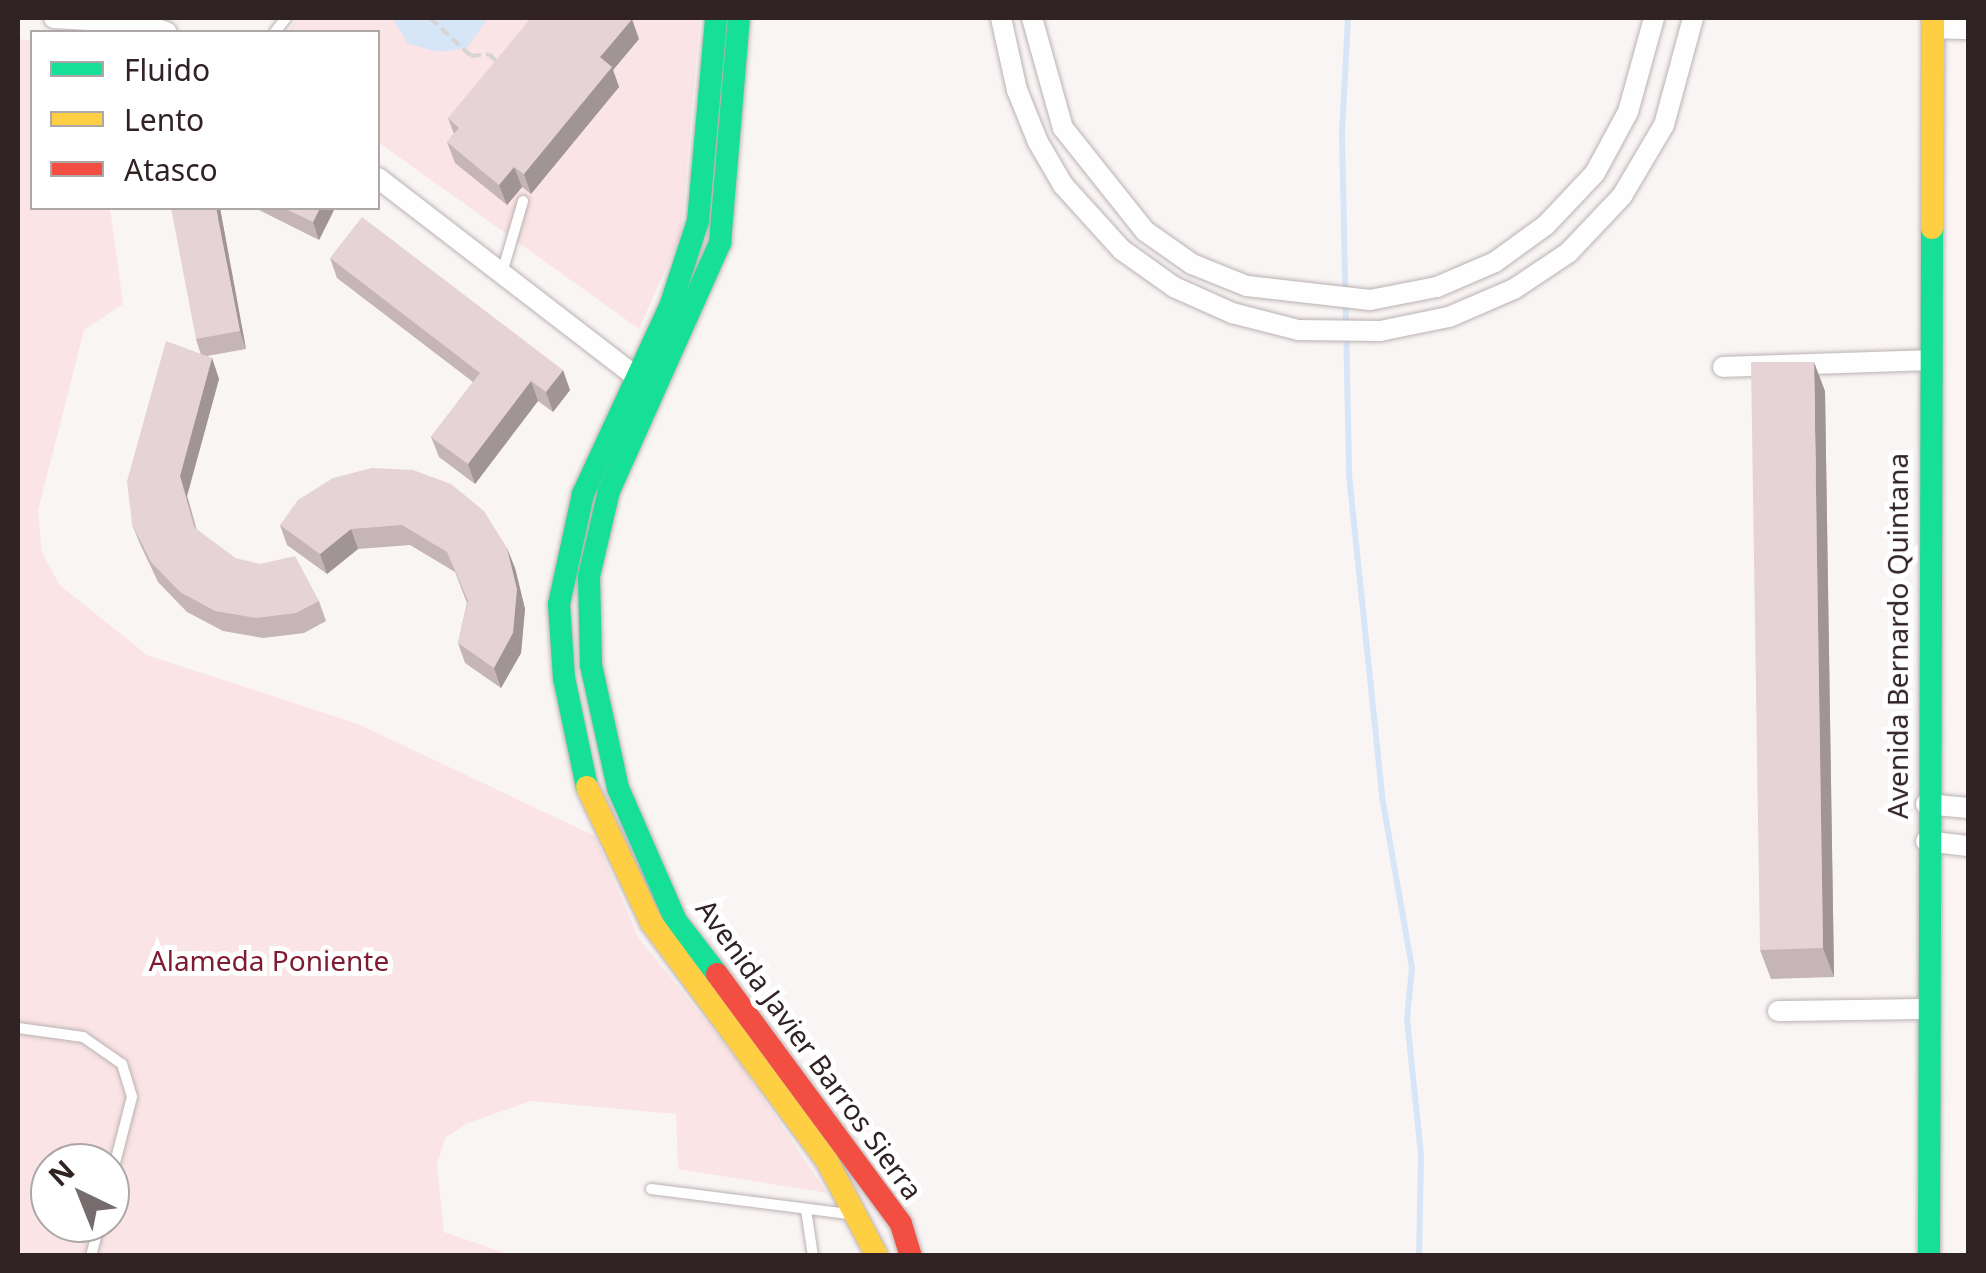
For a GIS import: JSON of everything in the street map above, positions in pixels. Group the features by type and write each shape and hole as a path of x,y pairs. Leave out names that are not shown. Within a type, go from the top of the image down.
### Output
{"street":[{"path":"54,18 140,24 160,30"},
{"name":"Avenida Javier Barros Sierra","path":"716,18 698,221 670,306 633,375 583,494 560,604 564,678 588,792 670,955 818,1148 877,1256"},
{"name":"Avenida Javier Barros Sierra","path":"739,18 720,242 609,491 589,576 591,666 618,788 676,921 830,1122 900,1224 911,1256"},
{"path":"1002,18 1038,142 1094,223 1174,288 1232,313 1298,330 1380,331 1449,317 1514,290 1568,252 1622,196 1664,125 1693,18"},
{"path":"1032,18 1063,128 1118,203 1192,264 1247,286 1300,296 1370,300 1466,275 1546,226 1595,173 1628,112 1654,18"},
{"path":"1933,23 1968,30"},
{"name":"Avenida Bernardo Quintana","path":"1928,1256 1926,804 1933,23"},
{"path":"380,180 652,389"},
{"path":"1722,367 1930,360"},
{"path":"1926,804 1968,808"},
{"path":"1926,841 1968,846"},
{"path":"1778,1010 1929,1008"}],"lane":[{"path":"502,274 523,201"},
{"path":"18,1028 83,1038 122,1064 132,1097 120,1143"},
{"path":"651,1189 858,1216"},
{"path":"806,1210 814,1256"}],"path":[{"path":"430,18 471,56 489,54 505,69"}],"green space":[{"path":"297,18 700,18 681,234 639,329 380,143 380,30 289,30"},
{"name":"Alameda Poniente","path":"18,39 30,40 30,210 110,210 123,304 84,330 38,511 42,553 60,585 147,655 358,724 595,836 638,937 738,1061 827,1193 678,1169 676,1114 531,1101 468,1123 445,1138 437,1165 444,1232 511,1255 18,1255"}],"water":[{"path":"488,18 467,48 439,52 408,44 393,19"}],"building":[{"path":"531,18 632,19 600,57 612,67 524,174 514,167 499,185 447,142 459,128 448,118"},
{"path":"171,210 216,210 240,331 196,339"},
{"path":"288,210 319,210 313,222"},
{"path":"362,217 563,370 546,392 531,381 468,464 431,437 480,373 330,258"},
{"path":"166,341 212,358 180,476 194,527 235,558 260,564 295,556 319,601 296,613 256,618 215,611 180,592 151,562 132,524 127,481"},
{"path":"1751,362 1814,362 1823,948 1760,950"},
{"path":"372,468 413,470 451,484 484,511 507,548 517,589 513,633 494,668 458,643 468,601 447,552 402,525 351,529 320,554 280,525 298,500 333,478"}],"waterway":[{"path":"1348,18 1342,133 1349,475 1383,802 1412,968 1407,1019 1421,1155 1419,1256"}],"traffic: fast":[{"path":"587,787 564,678 559,604 583,494 670,307 698,221 716,18"},
{"path":"717,974 676,921 618,788 591,665 589,576 609,491 720,243 739,18"},
{"path":"1929,1256 1932,228"}],"traffic: slow":[{"path":"1932,228 1933,18"},
{"path":"587,787 651,922 827,1161 877,1256"}],"traffic: jam":[{"path":"717,974 901,1224 911,1256"}]}
